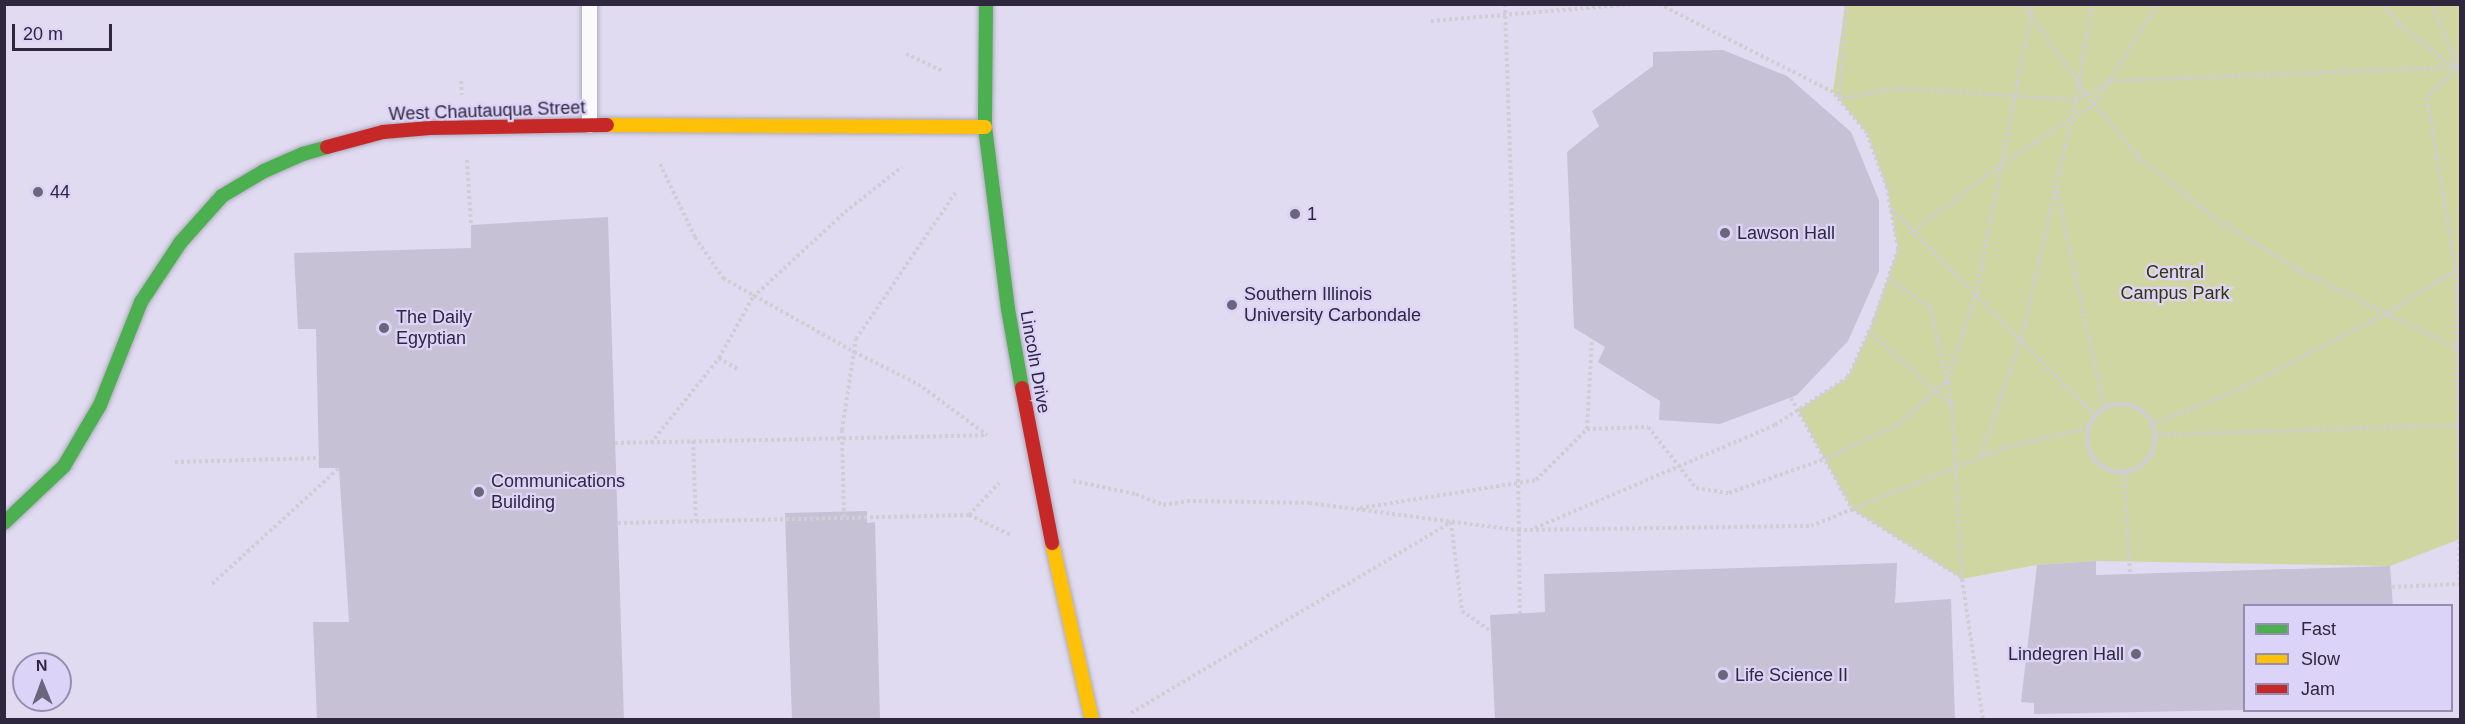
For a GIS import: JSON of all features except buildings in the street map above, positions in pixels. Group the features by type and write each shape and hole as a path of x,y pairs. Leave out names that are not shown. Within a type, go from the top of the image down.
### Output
{"street":[{"name":"Lincoln Drive","path":"986,4 985,127 1008,309 1031,447 1092,720"},
{"name":"West Chautauqua Street","path":"4,523 64,466 100,405 141,302 180,243 222,196 264,171 303,154 383,132 430,128 589,124 985,127"}],"lane":[{"path":"589,4 589,124"}],"path":[{"path":"1505,4 1520,613"},
{"path":"1431,21 1633,4"},
{"path":"1531,530 1775,425 1848,377 1869,331 1898,249 1887,188 1867,132 1833,92 1659,4"},
{"path":"1839,99 1846,4"},
{"path":"2023,4 2031,20 2086,94 2138,156 2213,217 2297,269 2459,349"},
{"path":"1587,429 1648,427 1696,488 1729,493 1825,459 1899,424 1947,381 1976,295 2033,4"},
{"path":"1981,457 2020,340 2076,100 2077,82 2092,4"},
{"path":"1913,231 2002,164 2094,104 2111,81 2158,4"},
{"path":"2382,4 2401,26 2450,64 2460,69"},
{"path":"2432,4 2460,69"},
{"path":"906,54 943,71"},
{"path":"1839,99 1900,88 2076,100 2111,81 2460,69"},
{"path":"2392,587 2460,585 2458,269 2427,98 2460,69"},
{"path":"615,443 987,435 918,384 854,352 723,278 695,237 660,164"},
{"path":"651,443 719,358 753,297 845,212 902,167"},
{"path":"2056,186 2104,408"},
{"path":"469,187 471,225"},
{"path":"844,517 842,438 856,339 956,192"},
{"path":"1891,208 2095,416"},
{"path":"2153,424 2240,389 2387,313 2458,269"},
{"path":"1888,278 1930,306 1947,381 1952,406 1962,579 1983,720"},
{"path":"1869,331 1952,406"},
{"path":"1353,509 1536,480 1587,429 1592,339"},
{"path":"719,358 738,369"},
{"path":"1791,398 1852,509 1962,579"},
{"path":"2126,404 2137,408 2153,424 2155,435 2151,456 2144,464 2124,473 2112,472 2094,460 2088,450 2088,428 2095,416 2104,408 2126,404"},
{"path":"2155,435 2460,425"},
{"path":"1073,481 1136,494 1163,505 1187,501 1309,503 1518,530 1811,526 2003,448 2088,428"},
{"path":"693,441 696,520"},
{"path":"175,462 319,458"},
{"path":"212,584 339,468"},
{"path":"2124,473 2130,574"},
{"path":"969,515 999,483"},
{"path":"618,523 969,515 1011,535"},
{"path":"1451,522 1462,611 1491,631"},
{"path":"1131,713 1451,522"}],"green space":[{"name":"Central Campus Park","path":"1845,5 2460,5 2460,539 2390,566 2096,561 2037,565 1962,579 1852,509 1798,410 1848,377 1869,331 1898,249 1887,188 1867,133 1833,92"}],"traffic: fast":[{"path":"986,4 985,127 1008,309 1022,388"},
{"path":"4,523 64,466 100,405 141,302 180,243 222,196 264,171 303,154 327,147"}],"traffic: slow":[{"path":"607,125 985,127"},
{"path":"1052,543 1092,720"}],"traffic: jam":[{"path":"327,147 383,132 430,128 607,125"},
{"path":"1022,388 1052,543"}],"place":[{"name":"44","path":"38,192"},
{"name":"1","path":"1295,214"},
{"name":"Lawson Hall","path":"1725,233"},
{"name":"Southern Illinois University Carbondale","path":"1232,305"},
{"name":"The Daily Egyptian","path":"384,328"},
{"name":"Communications Building","path":"479,492"},
{"name":"Lindegren Hall","path":"2136,654"},
{"name":"Life Science II","path":"1723,675"}]}
